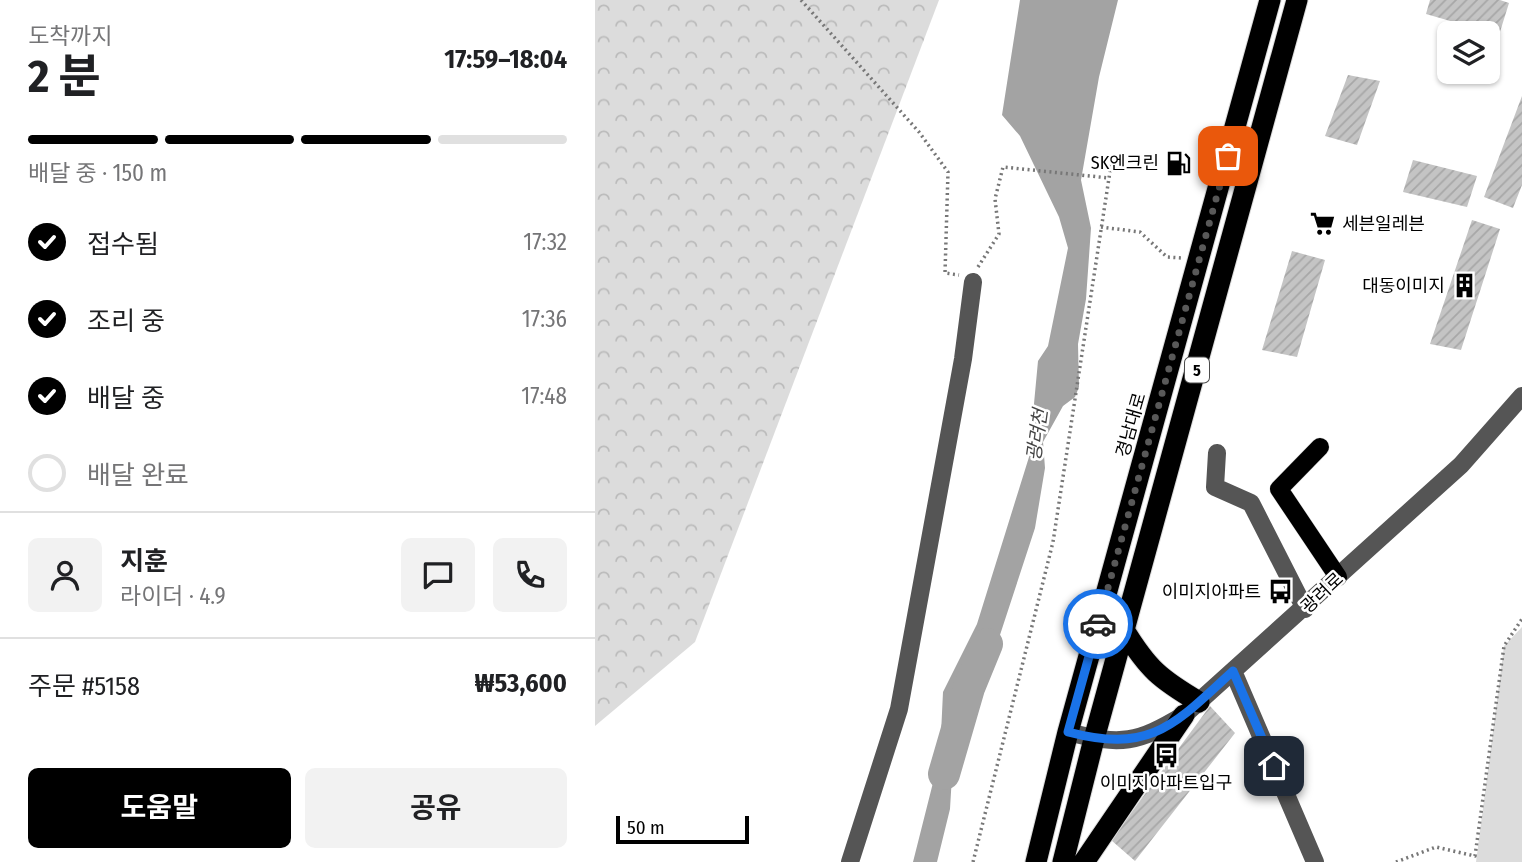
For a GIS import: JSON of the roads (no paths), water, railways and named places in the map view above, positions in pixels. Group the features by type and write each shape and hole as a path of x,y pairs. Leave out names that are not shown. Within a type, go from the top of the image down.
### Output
{"highway":[{"name":"경남대로","path":"1036,862 1068,732 1270,0"},
{"name":"5","path":"1063,862 1094,739 1297,0"},
{"path":"1084,862 1191,709 1145,664 1124,630"}],"main road":[{"path":"1320,447 1279,489 1338,578"}],"street":[{"path":"850,862 899,709 963,359 969,279"},
{"name":"광려로","path":"1068,732 1116,742 1140,739 1191,709 1305,609 1461,465 1522,396"},
{"path":"1217,453 1215,487 1251,503 1305,609"},
{"path":"1233,671 1315,862"}],"water":[{"path":"1020,0 1118,0 1099,77 1081,180 1091,228 1086,299 1078,344 1079,387 1075,397 1063,406 1043,442 1045,468 1035,528 998,641 956,708 950,809 937,862 913,862 940,755 943,692 977,624 1029,457 1038,361 1048,346 1068,248 1059,217 1020,136 1002,115"}],"waterway":[{"name":"광려천","path":"944,774 969,688 987,644"}],"place":[{"name":"SK엔크린","path":"1179,163"},
{"name":"세븐일레븐","path":"1322,224"},
{"name":"대동이미지","path":"1465,286"},
{"name":"이미지아파트","path":"1281,592"},
{"name":"이미지아파트입구","path":"1166,756"}]}
